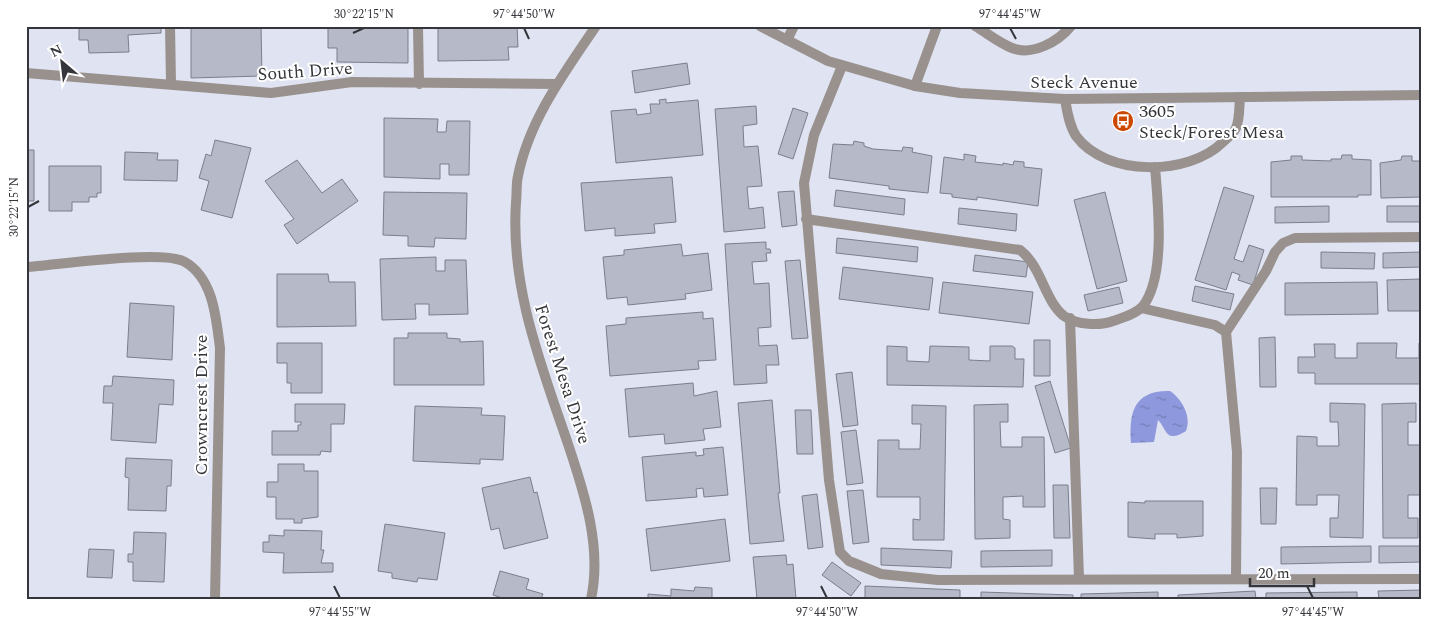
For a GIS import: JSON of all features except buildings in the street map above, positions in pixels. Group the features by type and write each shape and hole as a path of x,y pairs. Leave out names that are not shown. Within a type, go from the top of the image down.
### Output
{"street":[{"path":"170,26 171,83"},
{"path":"418,26 419,84"},
{"name":"Forest Mesa Drive","path":"591,599 594,585 592,529 582,486 526,319 516,248 515,223 518,176 534,127 557,84 596,26"},
{"name":"Steck Avenue","path":"760,26 828,61 842,66 915,86 960,93 1065,99 1422,95"},
{"path":"787,40 794,26"},
{"path":"915,86 936,26"},
{"path":"975,26 1013,49 1020,50 1042,47 1055,40 1071,26"},
{"path":"842,66 814,135 804,183 829,480 840,552 849,562 881,574 938,580 1079,578 1422,579"},
{"name":"South Drive","path":"26,74 171,83 271,93 352,82 557,84"},
{"path":"1065,99 1069,120 1076,136 1096,154 1126,165 1155,168 1175,166 1203,157 1218,148 1236,129 1240,97"},
{"path":"806,219 1020,250 1031,259 1047,292 1064,316 1090,323 1107,323 1128,316 1142,308 1147,299 1158,264 1155,168"},
{"path":"1236,578 1237,452 1226,332 1266,271 1275,252 1283,244 1295,238 1422,237"},
{"name":"Crowncrest Drive","path":"26,267 156,256 185,262 203,281 215,310 220,348 214,599"},
{"path":"1142,308 1215,325 1226,332"},
{"path":"1070,318 1079,578"}],"water":[{"path":"1170,391 1182,403 1187,414 1188,426 1186,431 1179,435 1170,436 1158,420 1154,442 1131,443 1131,422 1136,406 1141,399 1158,392"}],"place":[{"name":"3605 Steck/Forest Mesa","path":"1123,121"}]}
